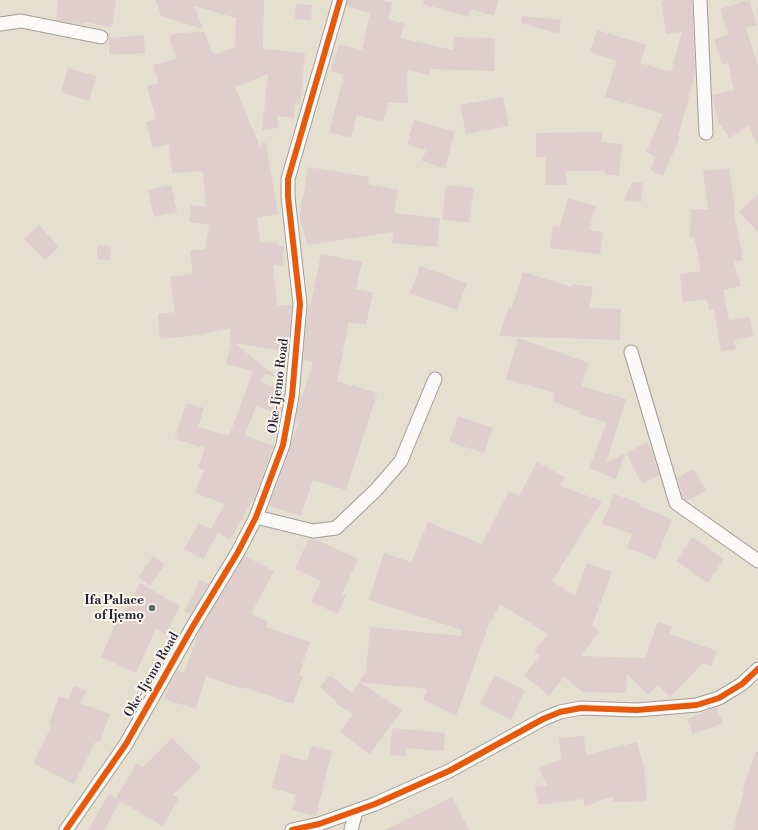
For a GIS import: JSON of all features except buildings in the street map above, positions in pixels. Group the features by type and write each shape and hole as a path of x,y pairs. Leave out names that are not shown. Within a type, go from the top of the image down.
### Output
{"street":[{"name":"Oke-Ijemo Road","path":"66,830 126,744 193,626 238,552 256,516 283,445 292,396 300,304 288,197 288,179 340,0"},
{"path":"700,0 706,133"},
{"path":"0,24 20,22 101,37"},
{"path":"631,352 676,503 758,561"},
{"path":"256,516 313,531 336,528 376,490 400,461 435,379"},
{"path":"292,830 319,824 376,804 449,771 543,719 560,712 581,708 636,710 697,705 719,698 742,684 758,670"},
{"path":"351,830 356,811"}],"cycle path":[{"path":"66,830 126,744 193,626 238,552 256,517 283,445 292,396 300,304 288,197 288,179 340,0"},
{"path":"292,830 319,824 375,804 449,771 543,719 560,712 581,708 637,710 697,705 719,698 742,684 758,669"}],"place":[{"name":"Ifa Palace of Ijẹmọ","path":"152,608"}]}
